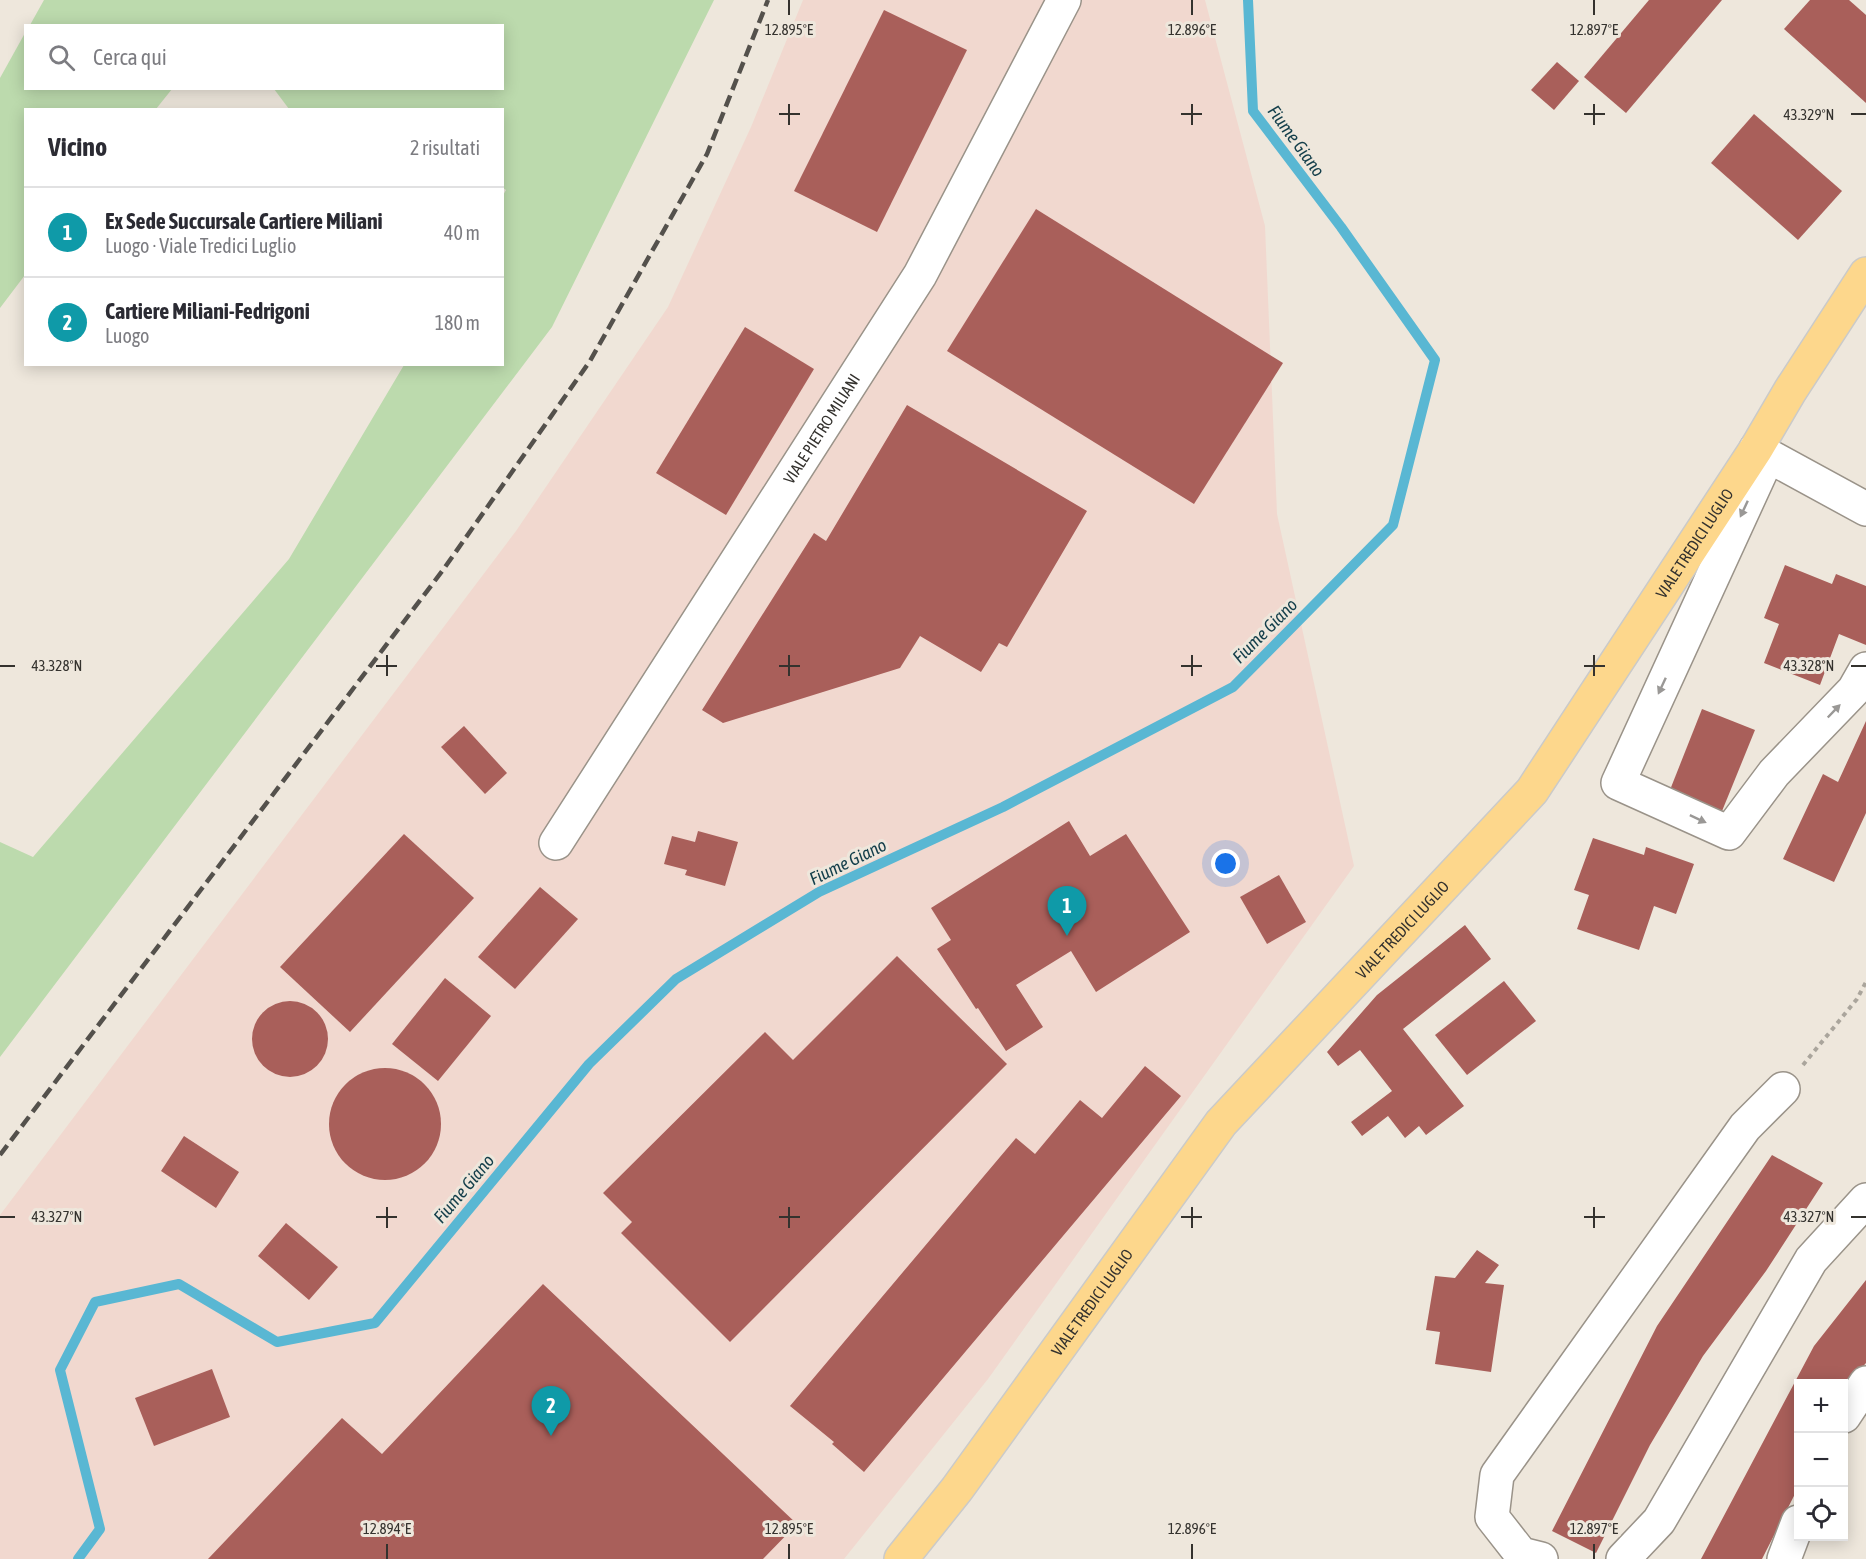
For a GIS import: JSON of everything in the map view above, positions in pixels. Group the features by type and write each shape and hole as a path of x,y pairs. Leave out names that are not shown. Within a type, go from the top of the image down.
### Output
{"main road":[{"name":"VIALE TREDICI LUGLIO","path":"901,1559 957,1490 1221,1123 1532,792 1762,452 1790,391 1866,274"}],"street":[{"name":"VIALE PIETRO MILIANI","path":"556,843 920,275 1064,0"},
{"path":"1762,452 1866,509"},
{"name":"VIALE TREDICI LUGLIO","path":"1762,452 1617,783 1729,833 1774,773 1854,690 1866,669"},
{"path":"1527,1557 1492,1517 1497,1475 1745,1127 1783,1089"},
{"path":"1623,1559 1659,1521 1811,1260 1866,1200"},
{"path":"1848,1410 1866,1383"},
{"path":"1784,1559 1794,1533"}],"path":[{"path":"1783,1089 1857,999 1866,982"}],"shaded area":[{"path":"803,0 1205,0 1265,226 1277,514 1354,866 988,1379 844,1559 0,1559 0,1215 516,531 668,307 751,127"}],"green space":[{"path":"44,0 714,0 552,327 0,1057 0,842 33,857 289,559 403,366 504,366 504,194 506,190 504,189 504,108 288,108 275,90 504,90 504,24 31,24"},
{"path":"24,35 24,90 171,90 157,108 24,108 24,276 0,308 0,78"}],"building":[{"path":"1649,0 1722,0 1626,113 1584,77"},
{"path":"1810,0 1849,0 1866,15 1866,103 1784,29"},
{"path":"884,10 967,50 877,232 794,191"},
{"path":"1557,62 1579,81 1554,110 1531,90"},
{"path":"1754,114 1842,191 1798,240 1711,163"},
{"path":"1036,209 1283,363 1194,504 947,351"},
{"path":"745,327 814,369 726,515 656,473"},
{"path":"907,405 1087,511 1007,647 999,643 981,672 920,636 900,668 723,723 702,710 814,533 826,541"},
{"path":"1785,565 1832,584 1836,574 1866,586 1866,645 1839,634 1820,685 1764,663 1779,624 1764,618"},
{"path":"1702,709 1755,730 1718,821 1666,800"},
{"path":"1866,721 1866,813 1834,882 1783,859 1823,774 1838,782"},
{"path":"464,726 507,773 485,794 441,747"},
{"path":"1069,821 1090,856 1126,834 1190,932 1096,992 1071,951 1016,985 1043,1027 1006,1051 937,949 951,940 931,908"},
{"path":"698,831 738,842 725,886 685,875 687,870 664,864 672,836 695,842"},
{"path":"404,834 474,898 350,1032 280,967"},
{"path":"1593,838 1644,855 1646,847 1694,864 1676,914 1654,906 1639,950 1577,929 1589,895 1574,890"},
{"path":"1279,875 1306,922 1267,944 1240,897"},
{"path":"540,887 578,919 515,989 478,957"},
{"path":"1465,925 1491,959 1403,1029 1464,1106 1426,1135 1419,1126 1405,1138 1388,1116 1362,1136 1351,1122 1392,1091 1360,1050 1338,1066 1327,1052 1377,995"},
{"path":"897,956 1007,1064 730,1342 621,1233 632,1222 603,1193 765,1032 793,1060"},
{"path":"445,978 491,1016 438,1081 392,1044"},
{"path":"1504,981 1536,1021 1467,1075 1435,1035"},
{"path":"290,1001 304,1004 317,1012 325,1025 328,1039 325,1053 317,1066 304,1074 290,1077 276,1074 263,1066 255,1053 252,1039 255,1025 263,1012 276,1004"},
{"path":"1145,1066 1181,1096 864,1472 832,1444 834,1442 790,1406 1016,1138 1035,1154 1080,1100 1102,1118"},
{"path":"385,1068 406,1072 425,1084 437,1103 441,1124 437,1145 425,1164 406,1176 385,1180 364,1176 345,1164 333,1145 329,1124 333,1103 345,1084 364,1072"},
{"path":"184,1136 239,1172 216,1208 161,1171"},
{"path":"1772,1155 1823,1183 1766,1271 1703,1356 1650,1445 1596,1553 1552,1531 1657,1326"},
{"path":"286,1223 338,1267 309,1300 258,1256"},
{"path":"1477,1250 1499,1265 1485,1283 1504,1285 1491,1372 1435,1364 1440,1332 1426,1330 1435,1276 1455,1278"},
{"path":"1866,1280 1866,1363 1857,1373 1848,1392 1848,1379 1796,1379 1814,1346"},
{"path":"543,1284 797,1524 763,1559 208,1559 342,1418 382,1454"},
{"path":"212,1369 230,1417 154,1446 135,1398"},
{"path":"1794,1384 1794,1496 1762,1559 1701,1559"}],"waterway":[{"name":"Fiume Giano","path":"78,1559 100,1529 60,1370 95,1302 179,1284 277,1342 375,1323 589,1064 676,979 819,892 1003,807 1233,687 1393,525 1435,360 1341,227 1253,111 1248,0"}],"railway":[{"path":"0,1155 443,570 590,361 707,154 768,0"}],"place":[{"name":"Ex Sede Succursale Cartiere Miliani","path":"1067,936"},
{"name":"Cartiere Miliani-Fedrigoni","path":"551,1436"}]}
